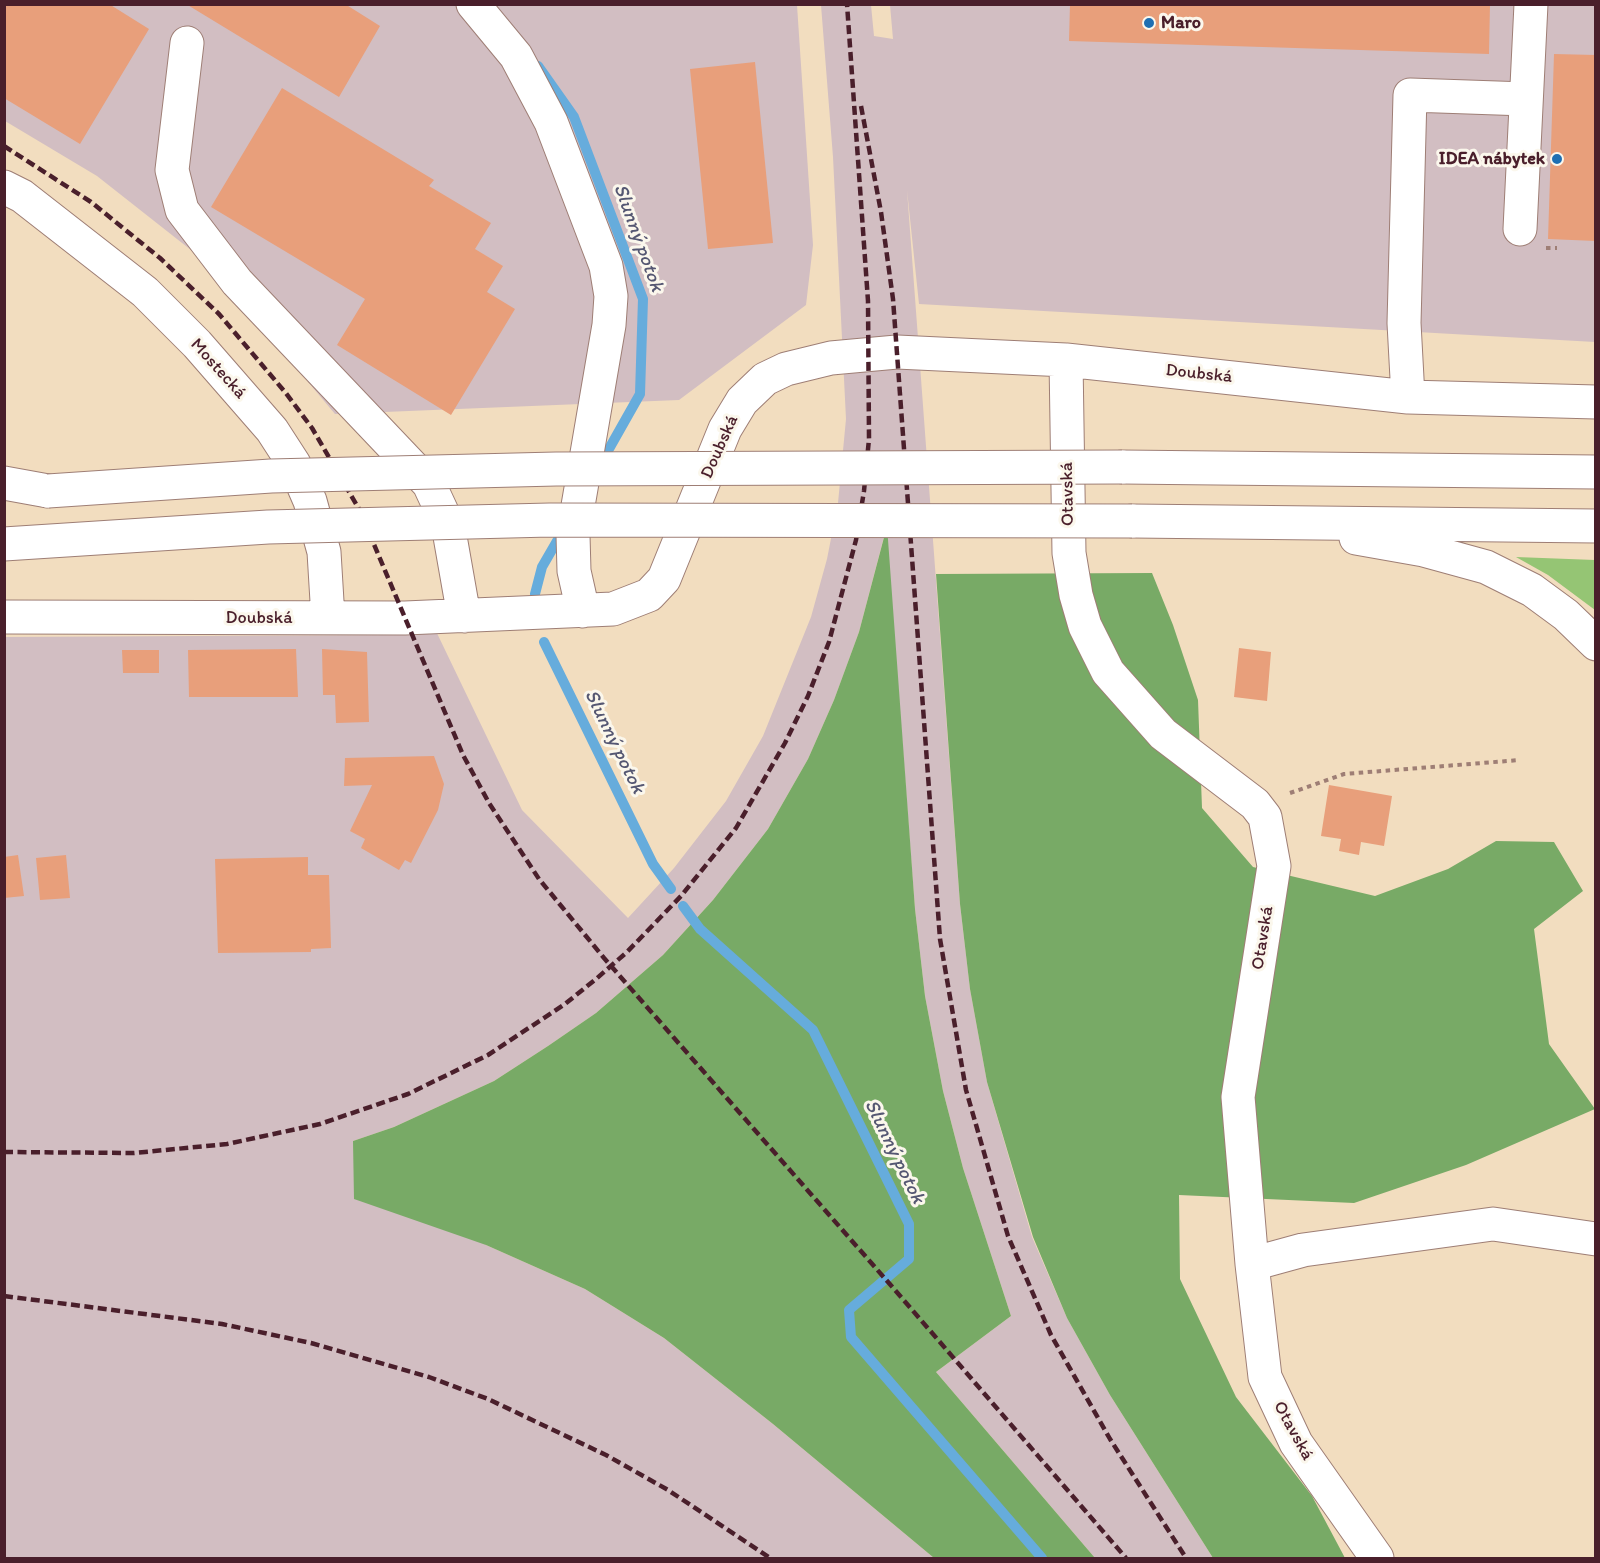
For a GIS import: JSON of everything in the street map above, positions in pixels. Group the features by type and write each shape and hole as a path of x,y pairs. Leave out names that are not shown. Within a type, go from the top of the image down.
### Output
{"main road":[{"path":"472,4 516,56 551,122 606,266 611,296 609,325 573,535 574,571 583,611"},
{"path":"1531,4 1526,99 1533,238"},
{"path":"187,43 172,171 182,210 237,282 429,484 448,525 464,616"},
{"path":"1408,397 1404,323 1410,95 1526,99"},
{"name":"Mostecká","path":"4,187 22,196 87,244 145,292 197,344 272,430 294,464 310,501 324,552 328,618"},
{"name":"Doubská","path":"4,617 328,618 464,616 613,609 649,595 664,579 725,429 742,401 765,379 786,369 831,358 897,352 1066,360 1408,397 1596,402"},
{"name":"Otavská","path":"1066,360 1069,553 1076,595 1085,626 1108,672 1163,734 1255,804 1265,817 1274,866 1238,1097 1252,1264 1265,1377 1296,1443 1377,1558"},
{"path":"4,494 271,476 556,469 1122,467 1596,472"},
{"path":"4,483 48,491"},
{"path":"4,544 268,527 550,520 1132,520 1596,526"},
{"path":"1259,521 1424,550 1485,567 1549,603 1566,615 1596,644"},
{"path":"1252,1264 1303,1250 1493,1224 1596,1239"}],"path":[{"path":"1533,238 1557,248"},
{"path":"1255,804 1344,774 1520,760"}],"shaded area":[{"path":"5,5 797,5 813,245 806,305 679,400 335,414 210,265 97,176 5,121"},
{"path":"821,5 871,5 874,36 893,39 890,5 1595,5 1595,342 919,304 907,190 960,904 970,989 987,1082 1032,1237 1067,1318 1110,1395 1213,1558 1095,1558 936,1372 1011,1316 963,1168 943,1091 925,996 915,909 886,529 859,632 834,700 808,759 768,829 713,900 663,955 596,1013 548,1046 494,1081 394,1127 353,1141 486,1245 585,1289 664,1338 773,1424 934,1558 5,1558 4,637 385,635 434,627 522,810 628,918 674,868 726,801 763,736 811,617 827,559 838,503 846,419 833,157"}],"green space":[{"path":"887,526 915,909 925,996 943,1091 963,1168 1011,1316 936,1372 1095,1558 934,1558 773,1424 664,1338 585,1289 486,1245 354,1199 353,1141 394,1127 494,1081 548,1046 596,1013 663,955 713,900 768,829 808,759 834,700 859,632"},
{"path":"1516,557 1595,560 1595,610 1548,575"},
{"path":"1152,573 1173,625 1198,700 1202,808 1253,867 1375,896 1448,869 1496,841 1554,842 1583,891 1534,929 1549,1044 1595,1109 1466,1165 1354,1203 1179,1195 1180,1279 1236,1397 1312,1496 1345,1558 1213,1558 1110,1395 1067,1318 1033,1237 987,1082 970,989 960,904 936,574"}],"building":[{"path":"4,4 109,4 149,29 80,144 4,98"},
{"path":"186,4 345,4 380,26 339,97"},
{"path":"1070,4 1490,4 1489,54 1069,41"},
{"path":"1554,54 1596,55 1596,241 1548,239"},
{"path":"755,62 773,243 708,249 690,69"},
{"path":"282,88 434,180 429,186 491,223 475,249 503,266 487,292 515,309 451,415 337,345 365,299 211,207"},
{"path":"1239,648 1271,652 1267,701 1234,697"},
{"path":"296,649 298,697 189,697 188,650"},
{"path":"322,649 367,652 369,722 336,723 335,695 323,695"},
{"path":"122,650 159,650 159,673 123,673"},
{"path":"434,756 444,784 438,810 411,863 405,860 399,870 361,848 365,839 350,831 372,785 344,786 345,758"},
{"path":"1329,785 1392,796 1384,846 1361,842 1359,855 1339,851 1341,839 1321,836"},
{"path":"18,855 24,896 4,898 4,857"},
{"path":"66,855 70,898 40,900 36,858"},
{"path":"308,857 308,875 329,875 331,948 311,949 311,952 218,953 215,859"}],"waterway":[{"name":"Slunný potok","path":"538,66 574,117 643,299 640,394 601,463"},
{"name":"Slunný potok","path":"535,594 542,567 564,529"},
{"name":"Slunný potok","path":"544,642 653,864 671,889"},
{"name":"Slunný potok","path":"683,906 700,929 813,1030 909,1224 909,1259 849,1310 851,1337 1042,1558"}],"railway":[{"path":"4,1152 134,1153 227,1144 320,1124 408,1094 488,1055 565,1004 596,979 627,952 681,896 736,828 785,743 808,696 829,642 856,540 864,491 869,439 868,301 847,4"},
{"path":"861,106 881,212 893,299 940,939 966,1090 1008,1236 1051,1335 1110,1439 1186,1558"},
{"path":"4,146 91,202 160,258 219,314 285,392 312,428 359,509 463,755 489,803 539,879 604,958 1126,1558"},
{"path":"4,1296 222,1324 311,1343 429,1377 488,1399 606,1455 668,1490 770,1558"}],"place":[{"name":"Maro","path":"1149,23"},
{"name":"IDEA nábytek","path":"1557,159"}]}
